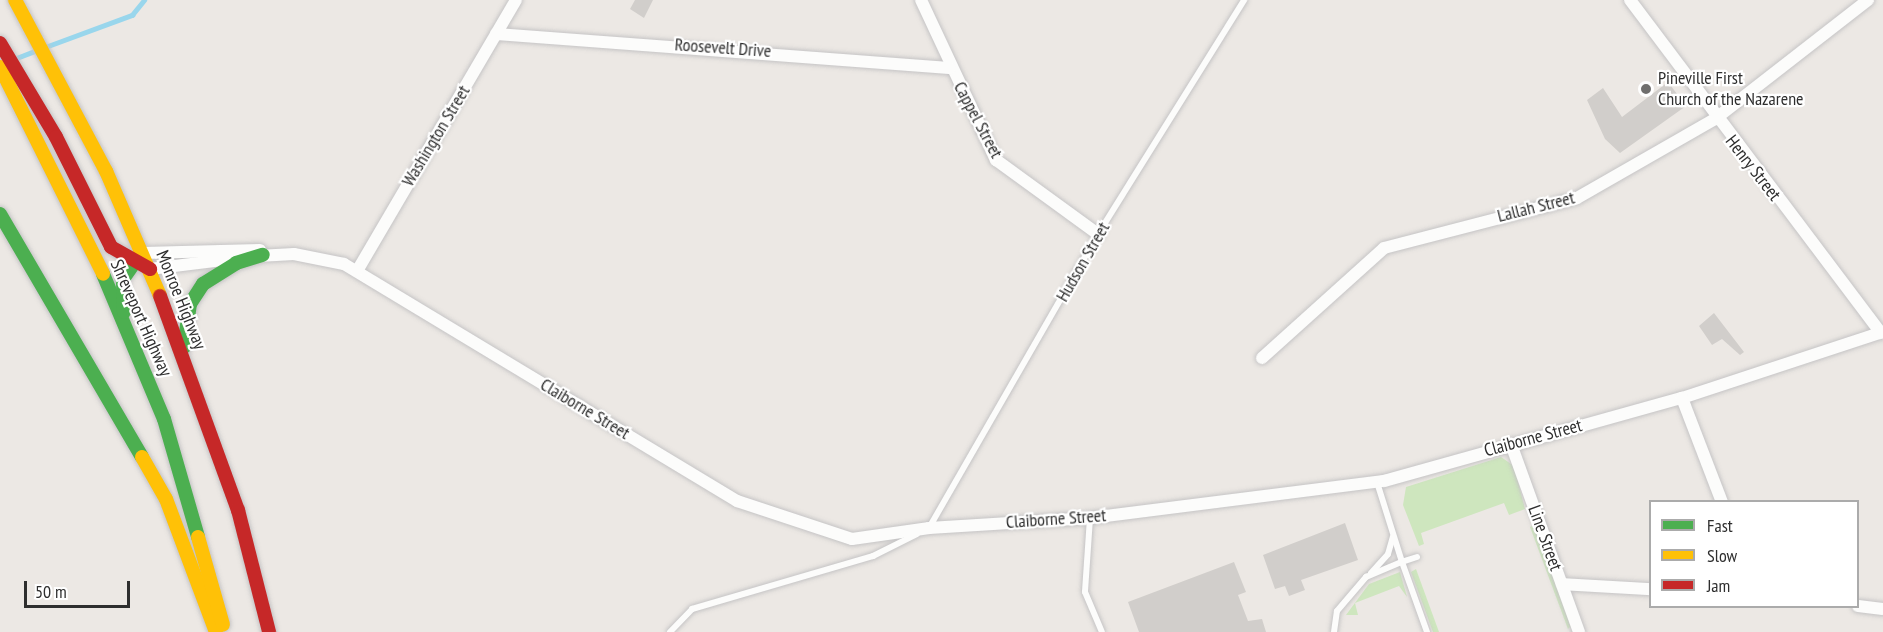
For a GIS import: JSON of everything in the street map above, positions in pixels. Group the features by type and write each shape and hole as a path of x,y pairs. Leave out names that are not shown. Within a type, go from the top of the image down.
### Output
{"main road":[{"name":"Monroe Highway","path":"15,0 66,91 150,269 187,363 238,510 269,632"},
{"path":"0,43 36,102 111,247 131,264 150,269"},
{"name":"Shreveport Highway","path":"0,67 126,321 164,419 224,632"},
{"path":"0,214 166,499 216,632"},
{"path":"126,321 121,294 131,264 142,254"},
{"path":"187,363 184,332 195,294 225,268 263,255"}],"street":[{"name":"Washington Street","path":"357,271 516,0"},
{"name":"Cappel Street","path":"921,0 950,68 996,160 1098,234"},
{"name":"Henry Street","path":"1630,0 1715,119 1882,332"},
{"name":"Lallah Street","path":"1262,358 1384,248 1576,198 1715,119 1868,0"},
{"name":"Roosevelt Drive","path":"496,34 950,68"},
{"name":"Claiborne Street","path":"142,254 237,248 329,259 357,271 737,501 852,539 929,528 1090,518 1377,481 1682,398 1882,332"},
{"name":"Claiborne Street","path":"150,269 278,254"},
{"path":"1682,398 1722,500"},
{"name":"Line Street","path":"1511,444 1579,632"},
{"path":"1562,584 1649,589"},
{"path":"1859,606 1883,609"}],"lane":[{"name":"Hudson Street","path":"929,528 1098,234 1244,0"},
{"path":"1377,481 1402,562 1428,632"},
{"path":"1090,518 1085,592 1102,632"},
{"path":"670,632 692,609 873,556 929,528"},
{"path":"1334,632 1337,611 1388,554 1394,535"},
{"path":"1366,577 1418,557"}],"green space":[{"path":"1501,457 1514,466 1525,509 1509,515 1504,503 1421,533 1424,544 1419,546 1403,505 1406,487"},
{"path":"1535,525 1571,626 1568,629 1530,527"},
{"path":"1416,569 1439,632 1433,632 1411,572"},
{"path":"1400,572 1407,597 1399,586 1355,603 1358,615 1346,615 1369,584"}],"building":[{"path":"635,0 653,0 644,18 630,9"},
{"path":"1668,82 1686,106 1620,153 1605,139 1587,100 1603,88 1622,117"},
{"path":"1714,313 1744,352 1740,355 1722,339 1712,345 1699,326"},
{"path":"1345,523 1358,560 1301,580 1305,590 1289,596 1285,586 1275,589 1263,555"},
{"path":"1234,562 1246,592 1238,595 1248,621 1262,619 1266,632 1139,632 1128,602"}],"waterway":[{"path":"48,46 132,15 144,0"},
{"path":"14,59 35,51"}],"traffic: fast":[{"path":"0,214 142,457"},
{"path":"124,312 123,279 140,255"},
{"path":"184,347 190,304 203,284 236,263 263,255"},
{"path":"103,274 164,419 198,537"}],"traffic: slow":[{"path":"15,0 106,171 160,296"},
{"path":"0,67 103,274"},
{"path":"142,457 166,499 216,632"},
{"path":"198,537 223,625"}],"traffic: jam":[{"path":"0,43 56,137 111,247 150,269"},
{"path":"160,296 238,510 269,632"}],"place":[{"name":"Pineville First Church of the Nazarene","path":"1646,89"}]}
